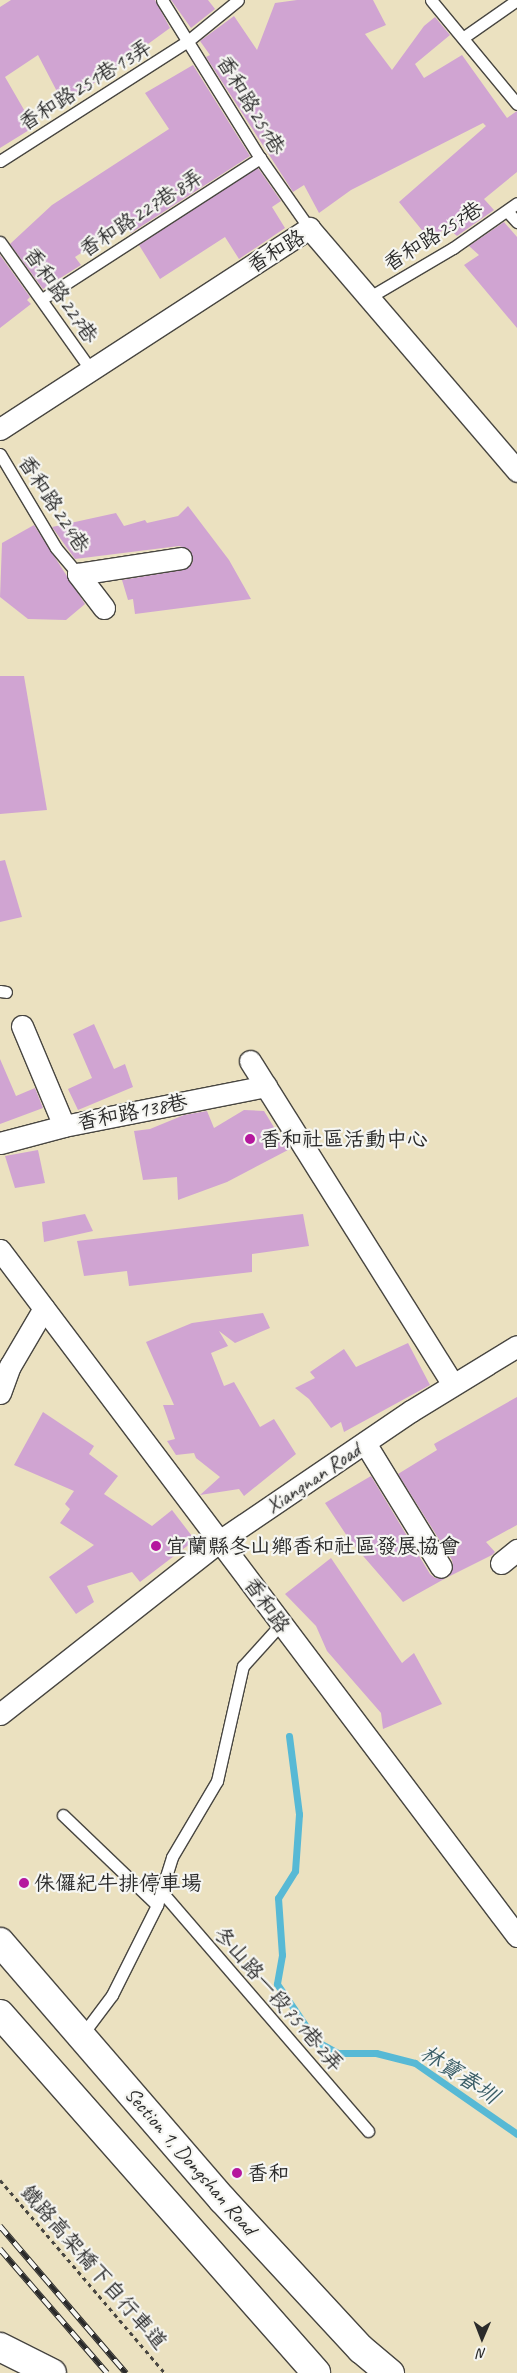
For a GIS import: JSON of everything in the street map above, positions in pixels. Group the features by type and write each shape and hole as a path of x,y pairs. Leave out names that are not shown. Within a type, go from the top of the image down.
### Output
{"main road":[{"name":"Section 1, Dongshan Road","path":"0,1942 222,2199 354,2342 390,2373"},
{"path":"0,2014 316,2373"},
{"path":"0,2346 52,2373"}],"street":[{"name":"香和路","path":"0,429 309,228 517,471"},
{"path":"104,608 78,574 181,558"},
{"path":"22,1026 64,1126"},
{"path":"250,1061 453,1384"},
{"name":"香和路138巷","path":"0,1144 64,1126 266,1086"},
{"name":"香和路","path":"0,1250 221,1540 280,1625 517,1936"},
{"path":"0,1393 5,1365 44,1308"},
{"name":"Xiangnan Road","path":"0,1714 221,1540 453,1384 517,1346"},
{"path":"365,1443 441,1567"}],"lane":[{"name":"香和路251巷","path":"162,0 190,40 260,158 309,228"},
{"name":"香和路251巷13弄","path":"0,161 190,40 238,0"},
{"path":"431,0 464,37 517,104"},
{"path":"464,37 517,0"},
{"name":"香和路227巷8弄","path":"42,299 260,158"},
{"name":"香和路257巷","path":"368,298 453,248 517,203"},
{"path":"507,211 517,222"},
{"name":"香和路227巷","path":"0,242 91,370"},
{"name":"香和路224巷","path":"0,454 56,548 78,574"},
{"path":"82,2035 112,1995 157,1905 172,1857 217,1782 243,1666 280,1625"},
{"path":"63,1815 157,1905"},
{"name":"冬山路一段751巷2弄","path":"161,1891 368,2131"}],"path":[{"name":"鐵路高架橋下自行車道","path":"0,2180 165,2373"}],"building":[{"path":"11,0 155,0 170,28 64,105 38,55 5,77 34,127 0,148 0,7"},
{"path":"171,0 208,0 215,9 191,28"},
{"path":"297,0 373,0 386,25 365,34 392,70 424,26 435,17 450,35 415,64 424,78 462,55 507,118 517,111 517,172 484,199 494,210 457,236 447,227 430,240 399,202 486,126 483,123 351,190 319,213 304,185 293,192 206,57 210,55 200,41 234,16 257,50 275,3"},
{"path":"193,65 250,156 131,233 125,224 75,257 81,265 43,289 10,244 52,205 169,129 145,93"},
{"path":"258,168 281,201 272,207 285,228 239,259 225,237 160,279 139,245"},
{"path":"504,222 517,237 517,328 464,265 479,255 469,246"},
{"path":"0,255 30,297 27,300 31,304 0,328"},
{"path":"188,506 229,560 251,599 135,614 133,599 128,600 122,580 183,570 193,562 190,550 179,546 75,559 52,527 116,513 124,526 145,520 147,523 178,516"},
{"path":"34,525 85,604 66,620 28,619 0,597 2,543"},
{"path":"0,676 24,676 47,810 0,814"},
{"path":"5,860 22,917 0,922 0,861"},
{"path":"94,1024 114,1069 125,1064 133,1087 78,1110 68,1089 92,1078 73,1034"},
{"path":"0,1059 16,1096 35,1088 43,1108 0,1124"},
{"path":"244,1110 264,1111 288,1150 227,1182 178,1200 177,1177 143,1180 134,1131 150,1129 184,1115 207,1111 214,1128"},
{"path":"38,1150 45,1183 15,1188 5,1156"},
{"path":"85,1214 93,1231 44,1242 42,1222"},
{"path":"303,1214 309,1246 252,1254 252,1272 129,1286 127,1271 84,1276 77,1241"},
{"path":"263,1313 270,1328 235,1343 219,1331 228,1346 211,1353 224,1386 234,1382 260,1427 274,1419 296,1454 244,1496 239,1489 200,1495 220,1477 196,1458 194,1453 176,1455 167,1441 175,1439 163,1405 174,1405 146,1342 192,1323"},
{"path":"408,1343 430,1385 344,1432 341,1422 331,1428 309,1399 295,1388 315,1378 310,1372 344,1349 356,1367"},
{"path":"517,1397 517,1525 486,1542 495,1552 492,1555 448,1577 453,1567 452,1560 398,1474 437,1450 434,1444"},
{"path":"43,1412 94,1446 89,1454 118,1476 104,1494 152,1526 172,1510 195,1540 140,1582 132,1572 87,1586 94,1602 76,1614 49,1577 94,1545 60,1523 70,1509 65,1504 74,1491 14,1465"},
{"path":"371,1476 430,1574 435,1578 446,1578 403,1602 351,1542 325,1503"},
{"path":"331,1558 402,1663 414,1653 442,1704 383,1729 381,1713 327,1651 316,1626 285,1594"}],"waterway":[{"name":"林寶春圳","path":"289,1736 299,1814 295,1871 278,1898 282,1955 277,1984 316,2041 338,2053 376,2053 415,2063 517,2134"}],"railway":[{"path":"0,2226 126,2373"},
{"path":"0,2249 107,2373"}],"place":[{"name":"香和社區活動中心","path":"250,1139"},
{"name":"宜蘭縣冬山鄉香和社區發展協會","path":"156,1546"},
{"name":"侏儸紀牛排停車場","path":"24,1883"},
{"name":"香和","path":"237,2173"}]}
